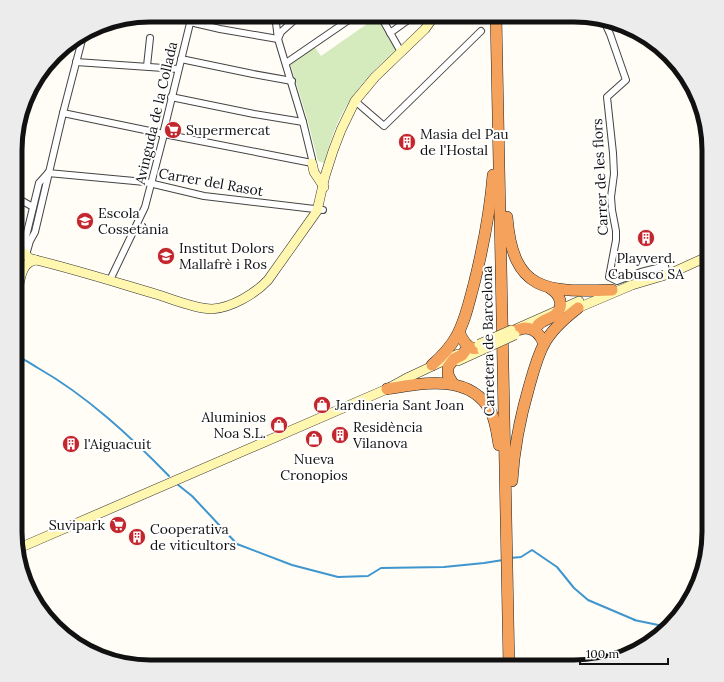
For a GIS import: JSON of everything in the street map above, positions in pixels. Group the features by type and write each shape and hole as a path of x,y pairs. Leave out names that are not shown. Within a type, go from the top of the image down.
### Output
{"highway":[{"name":"Carretera de Barcelona","path":"496,22 509,660"},
{"path":"498,125 507,221 513,254 520,268 528,277 555,291 559,296 560,302 560,309 554,315 534,327 511,332"},
{"path":"432,365 450,346 459,332 466,313 488,220 498,125"},
{"path":"550,288 612,290"},
{"path":"507,549 513,460 522,413 532,378 544,344 559,324 578,308"},
{"path":"534,327 544,344"},
{"path":"459,332 462,340 475,348"},
{"path":"453,384 448,375 448,367 454,359 475,348 498,343"},
{"path":"387,389 415,385 453,384 475,393 484,401 493,416 496,428 507,549"}],"street":[{"path":"190,22 278,39"},
{"name":"Avinguda de la Collada","path":"110,280 145,207 190,22"},
{"path":"276,22 278,39 292,81 314,172 325,188"},
{"path":"278,39 281,32 292,22"},
{"path":"286,63 346,22"},
{"path":"384,22 401,52"},
{"path":"390,33 405,22"},
{"path":"22,261 110,280 197,307 214,309 235,302 261,288 311,220 316,218 320,210 328,167 341,130 355,101 375,76 425,29 429,22"},
{"name":"Carrer de les flors","path":"606,26 626,80 607,98 614,174 611,197 616,230 616,240 609,277 617,281 665,266 667,274"},
{"path":"355,101 384,126 481,31"},
{"path":"147,66 150,38"},
{"path":"22,261 35,232 48,173 81,42"},
{"path":"181,59 292,81"},
{"path":"76,62 178,69"},
{"path":"171,96 254,114 303,122"},
{"path":"63,113 312,163 320,167 328,167"},
{"path":"22,261 39,184 48,173"},
{"name":"Carrer del Rasot","path":"48,173 145,182 204,196 320,210"},
{"path":"22,201 33,207"},
{"path":"534,327 632,285 667,274 702,259"},
{"path":"23,547 387,389 432,365 475,348 560,309 597,294 632,285"},
{"path":"498,343 511,332"},
{"path":"401,382 405,382 450,364 475,348"}],"green space":[{"path":"370,22 380,22 397,49 361,85 349,101 338,122 324,163 318,161 307,118 290,63 314,46 321,56"}],"waterway":[{"path":"22,359 56,379 91,404 139,446 169,476"},
{"path":"177,484 192,496 237,544 292,565 338,577 368,576 381,568 444,567 503,560"},
{"path":"510,558 521,557 532,550 557,567 574,588 588,600 635,620"},
{"path":"634,620 662,626"}],"place":[{"name":"Supermercat","path":"173,130"},
{"name":"Masia del Pau de l'Hostal","path":"407,142"},
{"name":"Escola Cossetània","path":"85,221"},
{"name":"Playverd. Cabusco SA","path":"646,238"},
{"name":"Institut Dolors Mallafrè i Ros","path":"166,256"},
{"name":"Jardineria Sant Joan","path":"322,405"},
{"name":"Aluminios Noa S.L.","path":"279,425"},
{"name":"Residència Vilanova","path":"340,435"},
{"name":"Nueva Cronopios","path":"314,439"},
{"name":"l'Aiguacuit","path":"71,444"},
{"name":"Suvipark","path":"118,525"},
{"name":"Cooperativa de viticultors","path":"137,537"}]}
